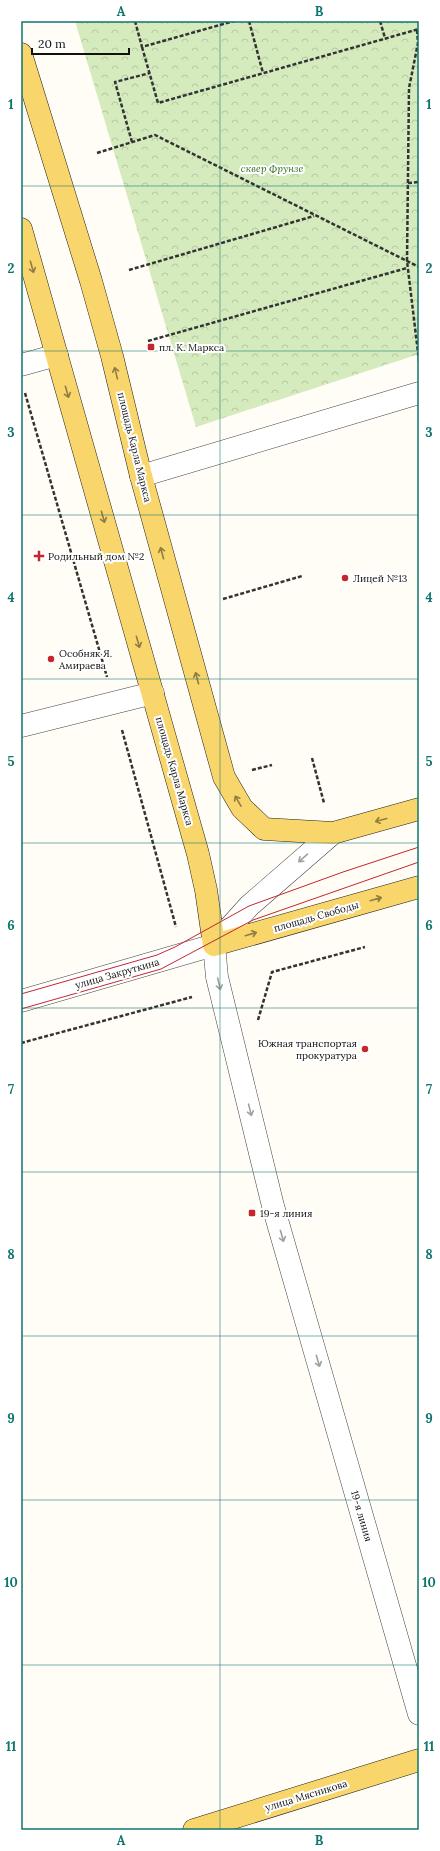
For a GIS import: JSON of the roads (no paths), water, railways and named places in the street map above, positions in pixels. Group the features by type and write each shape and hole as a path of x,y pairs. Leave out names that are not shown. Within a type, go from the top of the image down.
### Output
{"main road":[{"name":"площадь Карла Маркса","path":"21,54 93,288 112,356 141,476 224,778 242,808 264,829 333,833"},
{"name":"площадь Карла Маркса","path":"21,229 198,854 206,890 214,945"},
{"path":"333,833 419,810"},
{"name":"площадь Свободы","path":"214,945 419,887"},
{"name":"улица Мясникова","path":"194,1830 419,1760"}],"street":[{"path":"21,365 57,355"},
{"path":"141,476 419,393"},
{"path":"21,726 153,693"},
{"path":"214,945 250,906 333,833"},
{"name":"улица Закруткина","path":"21,1001 214,945"},
{"name":"19-я линия","path":"214,945 218,977 273,1206 419,1714"}],"tram line":[{"path":"21,994 157,955 175,947 249,906 343,872 419,847"},
{"path":"21,1009 161,969 253,920 419,862"}],"place":[{"name":"пл. К. Маркса","path":"151,347"},
{"name":"Родильный дом №2","path":"39,556"},
{"name":"Лицей №13","path":"345,578"},
{"name":"Особняк Я. Амираева","path":"51,659"},
{"name":"Южная транспортая прокуратура","path":"365,1049"},
{"name":"19-я линия","path":"252,1213"}],"park label":[{"name":"сквер Фрунзе","path":"272,168"}]}
